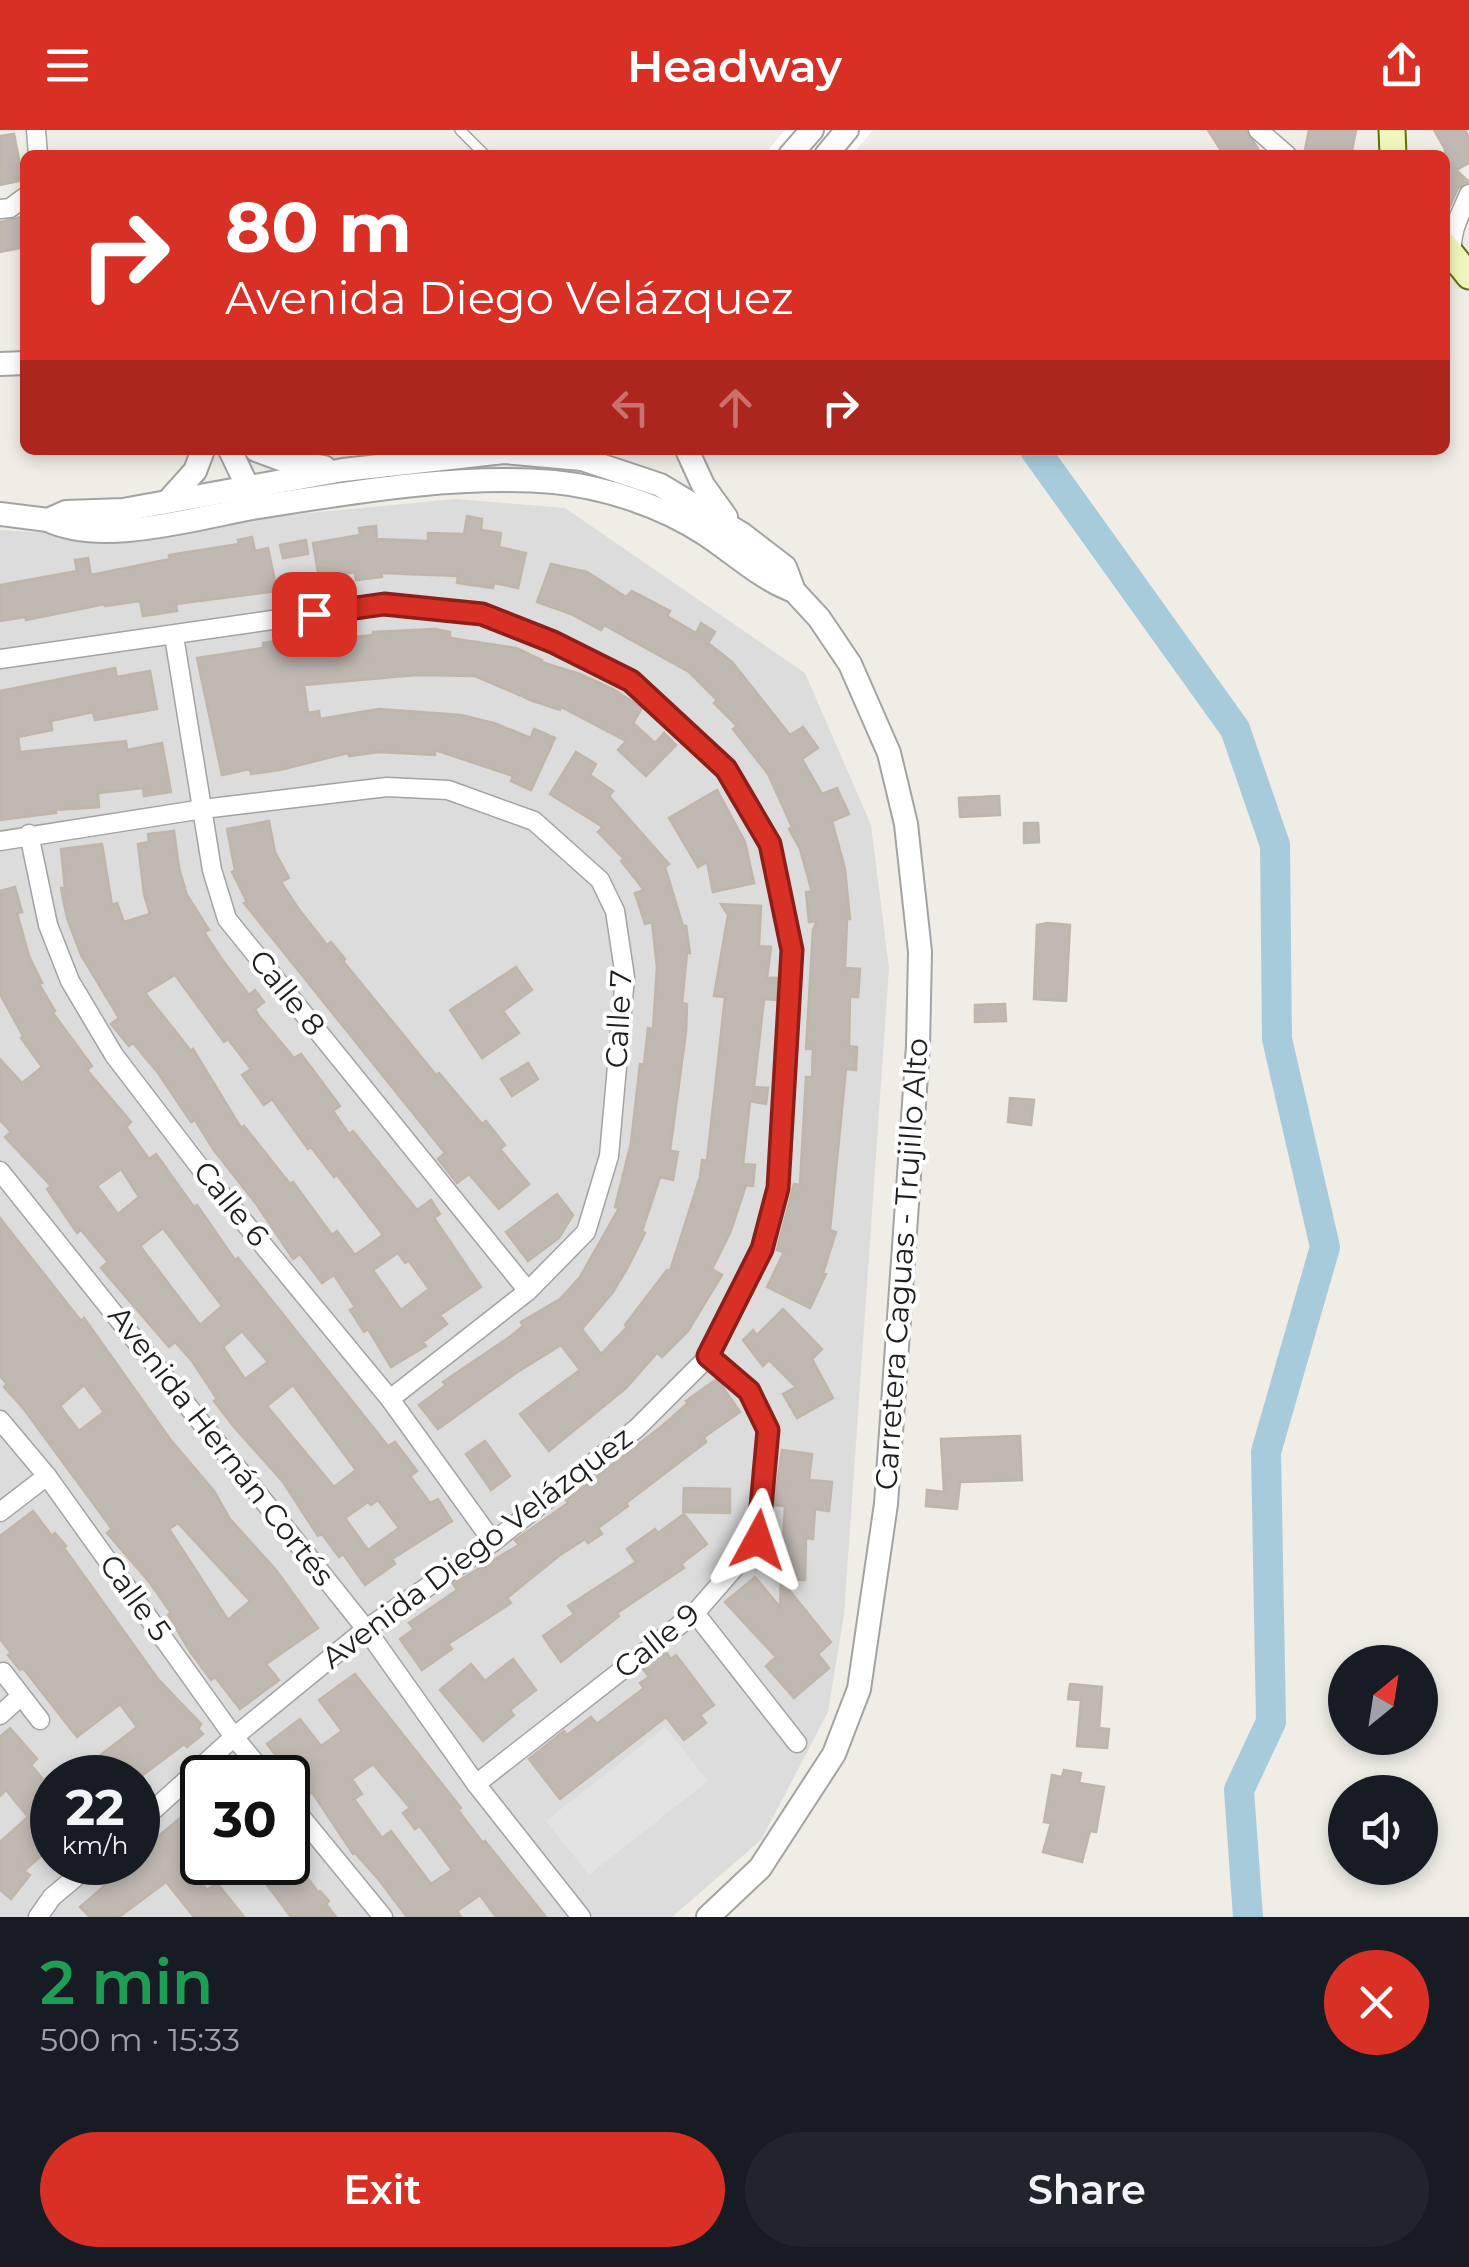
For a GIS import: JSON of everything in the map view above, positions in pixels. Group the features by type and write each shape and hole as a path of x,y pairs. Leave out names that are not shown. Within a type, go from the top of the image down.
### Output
{"main road":[{"path":"1450,252 1469,276"}],"street":[{"path":"794,150 812,130"},
{"path":"830,150 847,130"},
{"path":"1258,130 1281,150"},
{"path":"1450,245 1453,228 1469,194"},
{"path":"168,501 195,471 201,455"},
{"path":"48,520 66,512 252,497 232,455"},
{"path":"270,455 342,470"},
{"name":"Carretera Caguas - Trujillo Alto","path":"0,514 48,520 64,527 131,528 342,470 414,455"},
{"path":"689,455 703,485 742,534"},
{"path":"586,487 593,456"},
{"name":"Carretera Caguas - Trujillo Alto","path":"593,456 660,485 742,534 785,567 794,591 819,618 850,664 889,753 906,824 920,952 918,1046 886,1504 859,1688 834,1754 760,1868 708,1917"},
{"name":"Carretera Caguas - Trujillo Alto","path":"252,497 505,480 586,487 652,508 699,530 772,582 794,591"},
{"name":"Avenida Diego Velázquez","path":"0,659 384,604 482,614 553,642 631,681 726,769 770,844 792,950 778,1188 762,1249 708,1356 637,1428 494,1542 366,1629 234,1737 160,1804"},
{"name":"Calle 8","path":"174,636 212,870 227,919 528,1291"},
{"name":"Calle 7","path":"0,841 387,786 448,790 534,821 600,880 615,910 625,978 609,1156 586,1232 528,1291 390,1399"},
{"name":"Calle 6","path":"29,834 48,925 70,981 114,1055 212,1182 390,1399 494,1542"},
{"name":"Avenida Hernán Cortés","path":"0,1171 366,1629 476,1784 581,1917"},
{"name":"Calle 9","path":"476,1784 695,1613 758,1540 768,1430 749,1391 708,1356"},
{"name":"Calle 5","path":"0,1420 47,1476 249,1755"},
{"path":"0,1512 47,1476"},
{"path":"695,1613 798,1743"},
{"path":"3,1672 40,1720"},
{"path":"0,1715 21,1696"},
{"path":"310,1828 383,1917"},
{"path":"38,1917 66,1885"}],"lane":[{"path":"460,130 480,150"}],"shaded area":[{"path":"456,499 565,508 805,673 871,825 889,968 844,1615 828,1712 761,1840 672,1917 0,1917 0,530 77,535"},
{"path":"665,1727 708,1781 589,1875 546,1821"}],"pier":[{"path":"785,130 873,130 856,150 768,150"}],"building":[{"path":"1208,130 1246,130 1259,150 1221,150"},
{"path":"1309,130 1356,130 1352,150 1305,150"},
{"path":"1434,130 1465,130 1469,137 1469,163 1456,170 1469,182 1458,188 1450,206 1450,150 1445,149"},
{"path":"14,134 20,181 0,185 0,136"},
{"path":"20,217 20,248 0,252 0,222"},
{"path":"467,516 482,519 481,530 501,533 499,547 526,553 518,588 494,583 493,588 457,583 458,576 381,573 382,577 356,580 355,572 319,578 313,543 360,535 359,528 376,526 377,539 428,541 428,533 464,534"},
{"path":"252,537 255,551 268,548 277,591 176,604 177,611 143,616 140,601 0,621 0,585 77,571 75,560 88,558 91,575 170,559 169,555 239,544 238,540"},
{"path":"306,540 308,554 283,558 280,545"},
{"path":"551,564 587,572 626,597 632,591 670,611 667,616 696,633 701,623 715,632 708,643 732,662 790,735 803,727 818,748 802,759 822,794 837,788 849,814 832,821 845,869 850,919 845,968 860,969 858,997 850,997 849,1046 857,1047 856,1070 846,1069 830,1230 836,1232 823,1273 826,1274 810,1308 767,1287 784,1252 777,1250 794,1184 800,1185 806,1077 812,1077 813,1049 806,1049 813,930 817,921 809,922 806,892 812,892 800,849 768,774 733,729 737,726 714,703 717,700 689,672 604,625 601,630 537,602"},
{"path":"373,632 450,632 450,638 516,648 541,662 613,689 642,708 633,723 655,743 664,733 676,745 646,776 618,750 626,741 561,707 560,710 533,701 475,676 416,675 304,685 308,713 319,711 320,719 379,709 461,715 531,738 534,729 555,738 531,790 511,781 513,776 435,750 435,755 348,753 280,770 251,774 250,769 222,775 197,658 263,648 263,643 295,638 296,644"},
{"path":"115,668 117,677 150,671 157,709 95,720 93,712 51,721 52,730 18,737 20,752 126,741 127,750 162,743 171,792 144,796 143,788 98,793 99,807 0,820 0,691"},
{"path":"576,752 596,764 590,775 613,791 609,796 669,864 665,867 686,926 690,953 682,1003 687,1004 686,1032 670,1151 678,1152 673,1180 660,1177 642,1231 645,1233 628,1267 582,1329 601,1354 670,1271 702,1160 707,1161 725,997 714,996 728,915 721,904 761,906 759,946 771,947 767,978 778,978 776,1000 764,999 754,1087 768,1088 766,1104 750,1101 743,1164 755,1165 753,1186 746,1185 730,1233 712,1269 722,1275 688,1331 662,1357 657,1353 626,1388 549,1451 520,1414 580,1370 561,1345 438,1429 419,1405 446,1385 443,1382 511,1336 523,1326 521,1322 560,1299 580,1277 619,1208 615,1207 631,1143 640,1064 644,1065 648,1028 653,1029 657,967 652,922 645,924 635,893 644,890 621,861 624,859 598,832 603,827 550,794"},
{"path":"717,790 745,842 754,883 713,892 707,862 698,867 669,818"},
{"path":"999,796 1000,815 960,817 959,798"},
{"path":"269,821 275,852 289,878 281,882 298,908 327,945 331,942 436,1075 439,1073 482,1124 486,1121 505,1145 500,1149 529,1184 499,1209 469,1174 457,1183 438,1159 445,1153 244,903 247,902 232,872 235,870 227,829"},
{"path":"1024,823 1038,823 1039,842 1024,843"},
{"path":"174,831 187,895 209,930 204,932 249,995 255,990 264,1002 255,1009 259,1016 294,1058 301,1054 340,1106 333,1111 349,1134 353,1131 417,1210 431,1200 440,1214 434,1218 481,1287 440,1315 447,1324 423,1342 426,1346 391,1367 368,1329 364,1332 350,1310 355,1307 334,1275 322,1283 300,1254 293,1259 195,1120 191,1122 158,1073 111,1024 119,1018 81,955 67,918 61,888 65,888 61,849 102,844 112,905 117,903 124,922 150,914 138,844 149,842 148,834","holes":["175,975 224,1042 228,1039 251,1069 242,1075 264,1105 272,1099 308,1149 311,1147 334,1177 337,1175 383,1235 355,1255 337,1231 332,1235 293,1182 290,1184 244,1126 241,1128 193,1049 145,993","398,1253 405,1263 409,1261 429,1289 401,1310 373,1270"]},
{"path":"15,887 22,912 17,913 29,956 42,983 39,984 53,1013 92,1066 87,1070 131,1122 126,1127 149,1159 156,1154 235,1260 238,1258 388,1446 395,1442 417,1471 410,1476 430,1503 438,1499 452,1521 392,1559 395,1564 365,1585 343,1554 339,1557 322,1534 318,1536 283,1482 214,1401 217,1399 192,1361 175,1342 169,1347 101,1268 108,1262 81,1230 77,1233 47,1189 51,1186 5,1137 11,1132 0,1120 0,1059 22,1083 42,1067 21,1038 0,994 0,891","holes":["121,1169 139,1197 118,1214 97,1186","163,1228 222,1306 200,1325 140,1246","242,1331 268,1362 245,1379 223,1347","293,1385 356,1470 334,1487 267,1406","378,1500 399,1528 368,1550 345,1518 368,1502 371,1505"]},
{"path":"1037,925 1070,925 1066,1001 1034,999"},
{"path":"516,967 532,990 503,1011 519,1033 482,1058 450,1010"},
{"path":"1005,1004 1006,1021 975,1022 975,1005"},
{"path":"528,1063 538,1079 512,1096 501,1079"},
{"path":"1010,1098 1034,1100 1031,1125 1008,1122"},
{"path":"557,1194 573,1215 559,1238 528,1261 506,1232"},
{"path":"0,1218 81,1321 84,1318 170,1439 214,1491 230,1519 276,1570 318,1628 266,1664 279,1680 240,1709 215,1677 211,1680 168,1615 171,1613 107,1533 112,1529 4,1387 7,1384 0,1376","holes":["84,1385 104,1412 79,1431 60,1406","178,1523 250,1601 228,1620 169,1529"]},
{"path":"783,1309 822,1349 812,1359 833,1398 797,1418 783,1394 796,1387 769,1360 763,1366 743,1340 753,1330 757,1335"},
{"path":"717,1379 740,1412 626,1503 628,1506 598,1528 602,1534 588,1543 585,1539 560,1555 507,1598 511,1603 448,1644 452,1649 422,1670 400,1639 414,1629 409,1623 457,1590 453,1584 519,1545 515,1540 568,1503 566,1500"},
{"path":"1020,1436 1022,1480 960,1482 957,1509 926,1506 927,1490 944,1492 941,1439"},
{"path":"485,1441 510,1476 491,1490 466,1454"},
{"path":"782,1450 812,1454 809,1480 832,1482 829,1511 815,1509 813,1539 806,1538 805,1580 781,1579 785,1506 774,1505"},
{"path":"684,1488 730,1489 730,1513 683,1512"},
{"path":"33,1511 52,1536 55,1533 66,1546 158,1679 201,1724 198,1729 203,1734 160,1762 160,1755 101,1755 137,1727 120,1704 77,1737 23,1668 20,1670 8,1655 11,1653 0,1639 0,1536"},
{"path":"684,1514 707,1544 681,1564 684,1568 617,1613 619,1616 561,1662 543,1636 574,1614 568,1606 636,1562 627,1549"},
{"path":"755,1577 780,1607 781,1580 831,1642 818,1654 829,1668 794,1698 766,1666 776,1657 725,1602"},
{"path":"666,1652 671,1659 676,1655 714,1705 700,1715 706,1723 684,1740 666,1717 560,1799 529,1759 564,1731 567,1735 591,1717 597,1724 644,1688 640,1683 649,1677 643,1669"},
{"path":"513,1659 536,1690 510,1710 514,1715 483,1741 440,1690 471,1664 485,1681"},
{"path":"355,1674 461,1808 458,1810 483,1843 546,1917 496,1917 480,1895 457,1911 461,1917 407,1917 353,1854 310,1794 310,1755 275,1755 267,1744 300,1719 321,1746 342,1731 319,1700","holes":["373,1764 410,1808 403,1813 415,1829 420,1826 452,1870 431,1884 391,1831 382,1838 354,1799 362,1794 352,1779"]},
{"path":"1070,1684 1102,1687 1099,1728 1109,1729 1107,1748 1077,1746 1081,1700 1068,1699"},
{"path":"10,1728 34,1755 30,1755 30,1866 24,1871 30,1875 11,1899 0,1890 0,1842 28,1817 6,1790 0,1796 0,1737"},
{"path":"1064,1770 1081,1773 1079,1783 1104,1787 1096,1832 1090,1831 1082,1862 1043,1852 1051,1823 1044,1822 1052,1775 1062,1777"},
{"path":"180,1818 180,1885 203,1885 207,1890 219,1885 244,1917 194,1917 166,1882 119,1917 90,1917 80,1907 105,1885 160,1885 160,1835"},
{"path":"310,1881 329,1901 326,1904 336,1917 291,1917 267,1885 310,1885"}],"waterway":[{"path":"1039,455 1235,729 1275,845 1277,1039 1325,1247 1266,1452 1271,1722 1239,1790 1248,1917"}],"route":[{"path":"314,614 384,604 482,614 553,642 631,681 726,769 770,844 792,950 778,1188 762,1249 708,1356 749,1391 768,1430 758,1540"}]}
